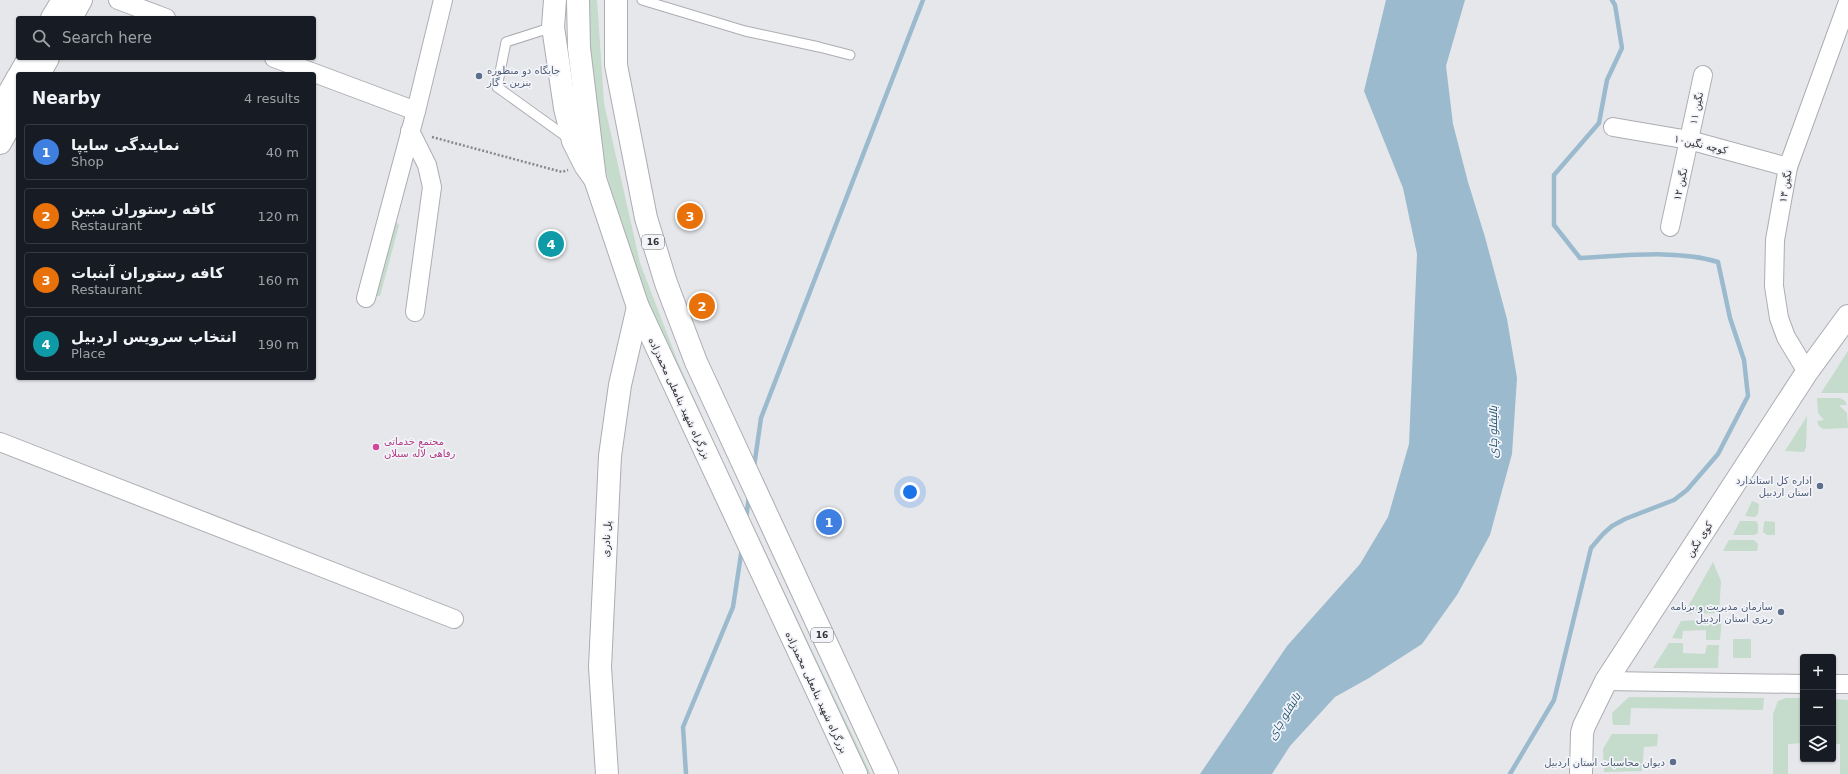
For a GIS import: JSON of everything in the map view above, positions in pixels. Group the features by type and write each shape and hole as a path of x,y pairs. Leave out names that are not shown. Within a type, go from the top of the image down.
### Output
{"main road":[{"path":"53,16 62,0"},
{"path":"72,16 81,0"},
{"path":"555,0 553,27 565,108 573,141 590,172"},
{"name":"بزرگراه شهید بنامعلی محمدزاده","path":"578,0 579,48 590,172 638,307 737,522 856,774"},
{"name":"16","path":"616,0 616,65 646,218 666,282 696,362 887,774"},
{"path":"21,72 28,60"},
{"path":"40,72 47,60"},
{"path":"0,109 16,81"},
{"path":"0,143 16,115"},
{"name":"پل نادری","path":"607,774 600,668 610,456 620,385 638,307"},
{"name":"کوی نگین","path":"1581,774 1582,733 1606,681 1807,372 1848,316"}],"street":[{"path":"118,0 161,16"},
{"path":"366,298 416,111 443,0"},
{"name":"نگین ۱۳","path":"1807,372 1786,337 1779,318 1774,286 1775,240 1788,167 1848,2"},
{"path":"279,60 312,72"},
{"path":"316,74 416,111"},
{"name":"نگین ۱۱","path":"1689,140 1703,75"},
{"name":"کوچه نگین۱۰","path":"1614,127 1689,140 1788,167"},
{"path":"410,131 427,165 432,187 414,312"},
{"name":"نگین ۱۲","path":"1670,227 1689,140"},
{"path":"0,442 454,618"},
{"path":"1606,681 1800,684"},
{"path":"1836,684 1848,684"}],"lane":[{"path":"642,0 745,31 820,47 850,56"},
{"path":"553,27 506,42 497,86 573,141"}],"path":[{"path":"410,131 562,172 590,172"}],"green space":[{"path":"588,0 597,0 604,103 640,263 678,362 731,481 871,774 863,774 652,315 614,202 604,163 589,63"},
{"path":"397,223 399,225 380,296 377,296 376,295 394,224"},
{"path":"1848,351 1848,393 1821,393"},
{"path":"1817,398 1840,398 1845,401 1847,405 1839,405 1847,413 1848,428 1823,429 1819,426 1817,421 1824,420 1818,413"},
{"path":"1807,416 1806,447 1804,452 1785,451"},
{"path":"1752,501 1759,504 1758,514 1755,517 1745,516"},
{"path":"1740,521 1756,521 1758,524 1758,533 1754,535 1733,535"},
{"path":"1765,521 1775,522 1775,535 1767,535 1763,532"},
{"path":"1729,540 1754,540 1758,544 1757,551 1723,551"},
{"path":"1713,562 1721,581 1719,613 1684,614"},
{"path":"1722,619 1720,640 1706,640 1706,630 1683,631 1682,639 1672,638 1681,621"},
{"path":"1733,639 1751,639 1751,658 1733,658"},
{"path":"1669,643 1683,643 1683,653 1705,654 1707,645 1719,645 1718,668 1653,668"},
{"path":"1629,697 1764,698 1763,710 1631,708 1630,725 1613,725 1612,713"},
{"path":"1786,698 1800,698 1800,743 1788,744 1788,774 1773,774 1773,714 1778,701"},
{"path":"1836,699 1848,700 1848,774 1840,774 1840,744 1836,744"},
{"path":"1612,734 1658,734 1657,746 1644,747 1642,771 1604,772 1603,749"}],"water":[{"name":"بالیقلو چای","path":"1386,0 1465,0 1446,66 1453,124 1507,319 1517,378 1512,454 1490,535 1457,595 1422,644 1369,678 1335,697 1290,746 1272,774 1200,774 1287,646 1360,564 1388,517 1409,444 1417,254 1403,188 1364,91"}],"waterway":[{"path":"754,467 761,418 923,0"},
{"path":"1510,774 1554,700 1591,548 1612,526 1625,519 1674,500 1687,490 1718,454 1748,396 1744,360 1730,318 1718,262 1702,258 1668,254 1580,258 1554,225 1554,175 1599,123 1607,80 1622,48 1615,5 1612,0"},
{"path":"746,519 749,496"},
{"path":"686,774 683,727 733,607 742,548"}],"place":[{"name":"جایگاه دو منظوره بنزین - گاز","path":"479,76"},
{"name":"کافه رستوران آبنبات","path":"690,216"},
{"name":"انتخاب سرویس اردبیل","path":"551,244"},
{"name":"کافه رستوران مبین","path":"702,306"},
{"name":"مجتمع خدماتی رفاهی لاله سبلان","path":"376,447"},
{"name":"اداره کل استاندارد استان اردبیل","path":"1820,486"},
{"name":"نمایندگی سایپا","path":"829,522"},
{"name":"سازمان مدیریت و برنامه ریزی استان اردبیل","path":"1781,612"},
{"name":"دیوان محاسبات استان اردبیل","path":"1673,762"}]}
